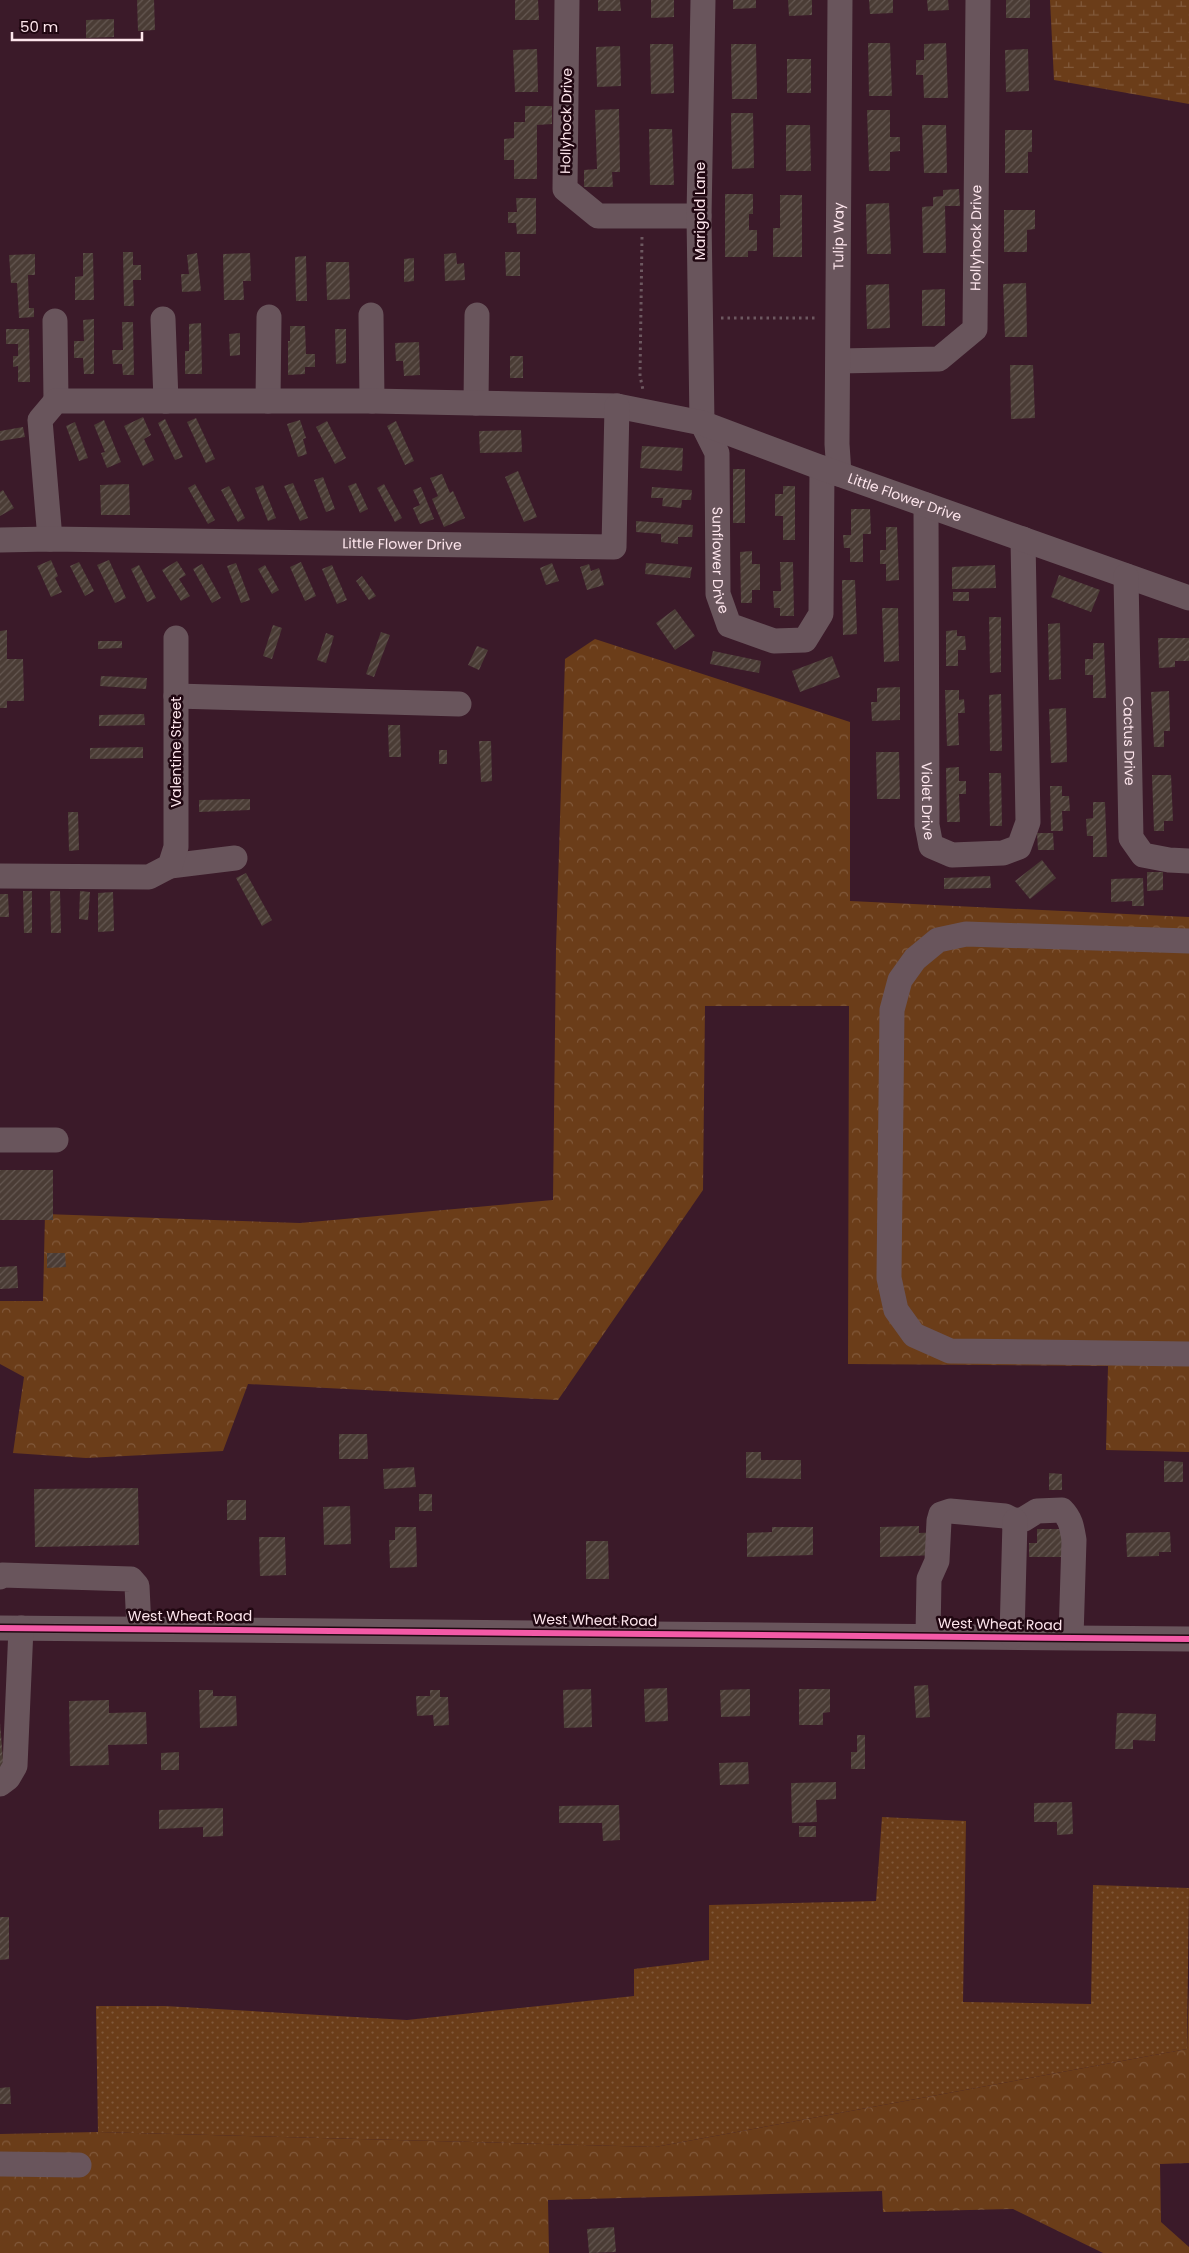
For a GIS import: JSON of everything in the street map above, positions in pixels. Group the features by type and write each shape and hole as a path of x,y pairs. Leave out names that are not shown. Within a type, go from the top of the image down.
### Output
{"street":[{"name":"Hollyhock Drive","path":"567,0 566,189 598,216 699,216"},
{"name":"Marigold Lane","path":"702,423 699,216 704,0"},
{"name":"Tulip Way","path":"831,470 837,444 839,360 840,0"},
{"name":"Hollyhock Drive","path":"839,360 939,359 975,330 978,0"},
{"path":"371,315 372,401"},
{"path":"476,403 477,315"},
{"path":"268,401 269,317"},
{"path":"163,319 166,401"},
{"path":"50,539 40,420 56,401 55,321"},
{"name":"Little Flower Drive","path":"56,401 372,401 617,406 702,423 1189,598"},
{"name":"Little Flower Drive","path":"0,540 50,539 614,547 617,406"},
{"name":"Sunflower Drive","path":"702,423 717,453 718,594 729,625 774,641 805,640 821,614 831,470"},
{"name":"Violet Drive","path":"926,504 927,825 931,846 952,855 1002,852 1019,847 1028,822 1023,539"},
{"name":"Cactus Drive","path":"1126,576 1131,838 1143,855 1169,860 1189,861"},
{"name":"Valentine Street","path":"170,866 176,847 176,638"},
{"path":"176,696 459,704"},
{"path":"0,876 149,877 170,866 235,858"},
{"path":"1189,941 966,934 938,940 915,958 900,980 892,1010 889,1278 896,1310 914,1335 950,1351 1189,1354"},
{"path":"0,1140 56,1140"},
{"path":"928,1635 929,1579 937,1561 941,1514 950,1511 996,1515 1005,1516 1015,1521 1024,1519 1037,1510 1050,1509 1062,1510 1069,1516 1074,1540 1070,1637"},
{"path":"1012,1636 1015,1521"},
{"path":"0,1577 2,1575 131,1579 137,1586 139,1628"},
{"path":"0,1784 8,1778 15,1766 10,1628"},
{"name":"West Wheat Road","path":"10,1628 1189,1638"},
{"path":"0,2164 79,2165"}],"path":[{"path":"643,216 640,376 647,412"},
{"path":"701,318 839,318"}],"green space":[{"path":"1050,0 1189,0 1189,104 1054,80"},
{"path":"595,639 850,722 850,901 1189,917 1189,1452 1106,1450 1108,1366 848,1364 849,1006 705,1006 703,1190 558,1400 248,1384 223,1451 86,1458 13,1453 24,1377 0,1364 0,1301 43,1301 45,1214 300,1223 553,1200 556,948 565,659"},
{"path":"882,1817 966,1821 963,2002 1091,2004 1093,1885 1189,1888 1187,2049 655,2147 98,2132 96,2006 165,2006 407,2020 634,1996 634,1969 709,1960 709,1905 876,1901"},
{"path":"1189,1985 1189,2163 1160,2164 1161,2222 1189,2247 1189,2253 1103,2253 1013,2209 883,2212 882,2191 548,2200 549,2253 0,2253 0,2134 98,2132 655,2147 1187,2049"}],"building":[{"path":"137,0 154,0 155,30 138,31"},
{"path":"515,0 538,0 539,20 515,20"},
{"path":"598,0 620,0 621,11 598,11"},
{"path":"651,0 674,0 674,17 651,18"},
{"path":"733,0 756,0 756,8 733,9"},
{"path":"788,0 812,0 812,15 789,16"},
{"path":"869,0 893,0 893,13 870,14"},
{"path":"927,0 948,0 949,10 928,11"},
{"path":"1006,0 1030,0 1030,18 1006,18"},
{"path":"114,19 114,37 86,38 86,20"},
{"path":"868,43 890,43 892,96 869,96"},
{"path":"946,43 948,98 924,98 923,75 916,75 916,60 924,60 924,44"},
{"path":"650,44 673,44 674,93 651,94"},
{"path":"731,44 756,44 757,99 732,99"},
{"path":"620,46 621,86 597,87 596,47"},
{"path":"537,49 538,92 515,92 513,50"},
{"path":"1028,49 1029,91 1006,92 1005,50"},
{"path":"787,59 811,59 811,93 787,93"},
{"path":"525,106 552,106 552,124 537,125 537,179 514,179 514,160 504,160 504,139 514,138 514,122 525,122"},
{"path":"619,109 620,172 612,172 613,187 584,187 584,170 597,169 595,110"},
{"path":"867,110 890,110 890,137 900,137 900,151 890,152 890,171 869,171"},
{"path":"731,113 753,113 754,168 732,169"},
{"path":"786,125 810,125 811,171 786,171"},
{"path":"922,125 946,125 947,173 924,173"},
{"path":"649,129 672,129 674,185 650,185"},
{"path":"1005,130 1032,130 1032,152 1028,152 1028,173 1005,173"},
{"path":"959,189 960,206 945,206 946,253 923,253 922,207 933,206 933,197 943,196 943,190"},
{"path":"725,194 753,194 753,214 749,214 749,230 757,230 757,251 748,251 748,257 725,257"},
{"path":"780,195 802,195 802,257 773,257 773,228 780,228"},
{"path":"516,198 536,198 536,234 517,234 516,223 508,223 508,212 517,212"},
{"path":"889,203 891,254 867,254 866,204"},
{"path":"1004,210 1035,210 1035,229 1027,230 1027,252 1004,252"},
{"path":"123,252 133,252 133,265 141,265 141,280 133,280 134,306 124,306"},
{"path":"505,252 520,252 520,276 506,276"},
{"path":"83,253 93,253 94,300 75,300 75,277 83,276"},
{"path":"197,253 201,291 182,292 181,274 189,274 187,255"},
{"path":"250,253 251,281 243,281 244,300 224,300 223,254"},
{"path":"456,253 457,264 464,263 465,280 445,281 444,254"},
{"path":"35,254 35,275 28,275 29,308 34,308 34,317 19,318 17,283 11,283 9,255"},
{"path":"306,256 307,301 296,301 295,257"},
{"path":"414,258 414,281 404,282 404,259"},
{"path":"326,262 349,262 350,299 327,300"},
{"path":"1026,283 1027,337 1005,337 1003,284"},
{"path":"889,284 890,328 867,329 866,285"},
{"path":"945,289 945,326 922,326 922,290"},
{"path":"94,319 94,374 84,374 83,358 74,358 74,341 84,341 83,320"},
{"path":"122,322 133,322 134,375 123,375 122,364 113,364 112,350 123,350"},
{"path":"201,323 202,374 185,374 185,351 189,351 189,324"},
{"path":"290,326 305,326 306,354 315,354 315,367 305,367 305,374 288,375"},
{"path":"6,329 29,329 30,382 18,382 18,366 13,367 13,356 18,356 18,344 6,344"},
{"path":"335,329 346,329 346,363 336,364"},
{"path":"240,333 240,355 230,356 229,334"},
{"path":"419,342 420,375 404,376 403,361 396,361 395,343"},
{"path":"510,356 523,356 523,378 510,378"},
{"path":"1010,365 1033,365 1035,418 1011,419"},
{"path":"143,417 151,435 144,439 154,460 143,466 124,426"},
{"path":"196,418 215,459 206,463 187,422"},
{"path":"165,419 183,457 175,460 158,423"},
{"path":"104,420 121,462 107,468 101,453 105,452 94,425"},
{"path":"300,420 306,438 303,439 307,454 298,457 287,424"},
{"path":"327,421 346,458 335,464 316,427"},
{"path":"396,421 414,461 405,465 387,426"},
{"path":"75,422 88,458 79,461 66,426"},
{"path":"23,427 25,437 0,441 0,431"},
{"path":"521,430 522,452 480,453 479,431"},
{"path":"642,446 683,448 682,471 640,468"},
{"path":"733,469 745,469 745,523 733,523"},
{"path":"518,471 537,517 524,522 505,477"},
{"path":"442,474 450,493 453,491 465,518 444,527 432,499 438,496 430,478"},
{"path":"323,477 335,509 326,512 314,480"},
{"path":"293,483 308,518 300,521 284,486"},
{"path":"356,483 368,509 360,513 348,486"},
{"path":"129,484 130,515 101,515 100,485"},
{"path":"195,484 215,520 208,524 188,488"},
{"path":"384,484 402,518 395,522 377,488"},
{"path":"263,485 276,518 268,521 255,488"},
{"path":"229,486 245,518 238,522 221,490"},
{"path":"783,486 795,486 795,540 783,540 783,516 775,516 775,494 783,494"},
{"path":"421,487 434,519 420,524 413,508 420,505 413,490"},
{"path":"652,487 692,490 691,500 682,500 681,508 662,506 663,498 651,498"},
{"path":"3,490 14,508 0,516 0,492"},
{"path":"851,509 870,509 871,534 863,534 863,562 850,562 850,548 844,548 843,535 851,535"},
{"path":"636,521 693,525 692,537 678,537 678,544 661,542 661,534 636,532"},
{"path":"886,527 897,527 899,580 886,581 886,564 880,564 880,550 886,550"},
{"path":"752,551 752,564 760,564 760,590 752,590 752,603 741,603 740,552"},
{"path":"51,560 58,576 55,578 62,592 51,597 37,566"},
{"path":"109,560 126,598 115,603 97,565"},
{"path":"177,561 186,575 179,579 190,596 181,601 162,570"},
{"path":"79,562 94,591 85,596 70,566"},
{"path":"301,562 316,596 305,601 290,567"},
{"path":"780,562 793,562 794,616 780,616 780,608 774,608 773,591 781,591"},
{"path":"236,563 250,600 241,603 227,566"},
{"path":"552,563 559,581 546,585 540,568"},
{"path":"646,563 692,567 690,578 645,574"},
{"path":"202,564 221,598 212,603 193,569"},
{"path":"589,564 591,571 599,568 604,585 587,590 580,567"},
{"path":"139,565 156,598 147,602 131,569"},
{"path":"265,565 279,590 272,594 258,569"},
{"path":"332,565 347,600 337,604 322,569"},
{"path":"995,565 996,588 952,589 952,567"},
{"path":"1059,575 1100,590 1091,612 1051,597"},
{"path":"362,576 376,596 369,600 356,581"},
{"path":"842,580 855,580 857,634 843,635"},
{"path":"953,592 969,592 969,601 953,601"},
{"path":"882,608 898,608 899,661 884,662"},
{"path":"675,609 695,636 675,650 656,623"},
{"path":"989,617 1001,617 1001,672 990,673"},
{"path":"1060,623 1061,679 1049,680 1048,624"},
{"path":"273,625 282,628 272,659 263,656"},
{"path":"7,630 7,659 23,659 24,701 7,701 7,708 0,708 0,631"},
{"path":"957,630 957,636 965,636 966,650 958,650 958,666 946,666 946,631"},
{"path":"381,632 390,635 374,677 366,674"},
{"path":"326,633 334,636 326,663 317,660"},
{"path":"1158,638 1189,638 1189,661 1175,661 1175,667 1159,668"},
{"path":"98,641 122,641 122,648 98,649"},
{"path":"1093,643 1104,643 1106,698 1093,698 1093,675 1085,675 1085,659 1093,659"},
{"path":"477,646 488,650 479,670 468,665"},
{"path":"713,651 761,661 759,673 710,664"},
{"path":"832,656 840,677 800,692 792,671"},
{"path":"101,676 147,678 146,689 100,686"},
{"path":"900,687 900,720 872,721 871,702 877,702 877,688"},
{"path":"945,690 959,690 959,700 964,699 965,713 958,713 959,745 947,746"},
{"path":"1169,691 1170,731 1164,731 1164,747 1154,747 1151,692"},
{"path":"1001,694 1002,751 990,751 989,695"},
{"path":"1066,708 1067,762 1051,763 1049,709"},
{"path":"144,714 145,725 99,726 99,715"},
{"path":"388,725 400,725 401,757 389,757"},
{"path":"479,741 491,741 492,781 481,782"},
{"path":"143,747 143,758 90,759 90,748"},
{"path":"439,750 447,750 447,764 439,764"},
{"path":"876,752 899,752 900,799 877,799"},
{"path":"959,767 959,781 966,781 966,794 959,794 960,822 947,822 946,768"},
{"path":"989,773 1001,773 1002,826 990,826"},
{"path":"1152,775 1171,775 1173,821 1164,821 1164,831 1154,831"},
{"path":"1050,786 1062,786 1062,796 1069,796 1070,811 1062,811 1063,831 1051,831"},
{"path":"250,799 250,810 199,812 199,800"},
{"path":"1093,802 1105,802 1107,857 1093,857 1093,836 1087,836 1086,819 1093,818"},
{"path":"68,812 78,812 79,850 69,851"},
{"path":"1037,833 1053,833 1054,850 1038,850"},
{"path":"1042,860 1056,878 1030,899 1015,881"},
{"path":"1147,872 1163,872 1163,890 1147,891"},
{"path":"246,873 272,920 262,926 236,878"},
{"path":"990,876 991,888 944,889 944,878"},
{"path":"1143,878 1144,906 1132,906 1132,901 1111,902 1111,879"},
{"path":"23,891 32,891 32,933 24,933"},
{"path":"50,891 60,891 61,933 51,933"},
{"path":"80,891 90,892 88,920 79,919"},
{"path":"113,892 114,931 98,932 98,893"},
{"path":"0,894 8,894 9,917 0,917"},
{"path":"0,1170 53,1170 53,1220 0,1220"},
{"path":"47,1253 65,1253 66,1267 47,1268"},
{"path":"17,1266 18,1288 0,1289 0,1267"},
{"path":"339,1434 367,1434 368,1459 339,1459"},
{"path":"746,1452 761,1452 761,1460 801,1460 801,1479 746,1478"},
{"path":"1164,1461 1183,1462 1183,1482 1164,1482"},
{"path":"414,1467 416,1487 384,1489 383,1469"},
{"path":"1049,1473 1062,1474 1062,1490 1049,1490"},
{"path":"138,1488 139,1545 35,1547 34,1489"},
{"path":"419,1494 432,1494 432,1511 419,1511"},
{"path":"227,1500 246,1500 246,1520 227,1520"},
{"path":"350,1506 351,1544 324,1545 323,1507"},
{"path":"919,1526 919,1533 939,1532 939,1555 880,1557 880,1527"},
{"path":"395,1527 416,1527 417,1567 390,1568 389,1540 395,1540"},
{"path":"772,1527 813,1527 813,1555 747,1557 747,1533 772,1532"},
{"path":"1037,1529 1063,1529 1063,1557 1029,1557 1029,1543 1037,1543"},
{"path":"1170,1532 1171,1552 1159,1552 1159,1556 1127,1557 1126,1533"},
{"path":"259,1537 285,1537 286,1575 260,1576"},
{"path":"586,1541 608,1541 609,1579 586,1579"},
{"path":"928,1685 930,1717 916,1718 914,1686"},
{"path":"667,1688 668,1721 645,1722 644,1689"},
{"path":"591,1689 592,1727 564,1728 563,1690"},
{"path":"750,1689 750,1716 721,1717 720,1690"},
{"path":"799,1689 830,1689 830,1712 823,1713 823,1725 799,1725"},
{"path":"199,1690 213,1690 213,1696 236,1696 237,1726 200,1728"},
{"path":"430,1690 440,1690 440,1697 448,1697 449,1725 434,1726 433,1715 417,1716 416,1696 430,1696"},
{"path":"109,1700 109,1713 146,1712 147,1744 108,1745 109,1765 70,1766 69,1701"},
{"path":"1117,1713 1156,1714 1155,1741 1133,1740 1133,1749 1115,1749"},
{"path":"0,1723 4,1772 0,1772"},
{"path":"857,1735 865,1735 865,1769 851,1769 851,1752 857,1752"},
{"path":"179,1752 179,1770 161,1770 161,1753"},
{"path":"748,1762 749,1784 720,1785 719,1763"},
{"path":"836,1782 836,1799 816,1800 817,1822 792,1823 791,1783"},
{"path":"1072,1802 1073,1834 1057,1835 1057,1822 1034,1822 1034,1803"},
{"path":"619,1805 620,1840 603,1841 602,1823 559,1823 559,1806"},
{"path":"223,1808 223,1836 203,1837 203,1827 159,1829 159,1810"},
{"path":"799,1826 816,1826 816,1837 799,1837"},
{"path":"0,1917 9,1917 9,1959 0,1960"},
{"path":"10,2087 11,2104 0,2104 0,2088"},
{"path":"614,2227 616,2252 589,2253 587,2229"}],"cycle path":[{"path":"0,1628 1189,1639"}]}
